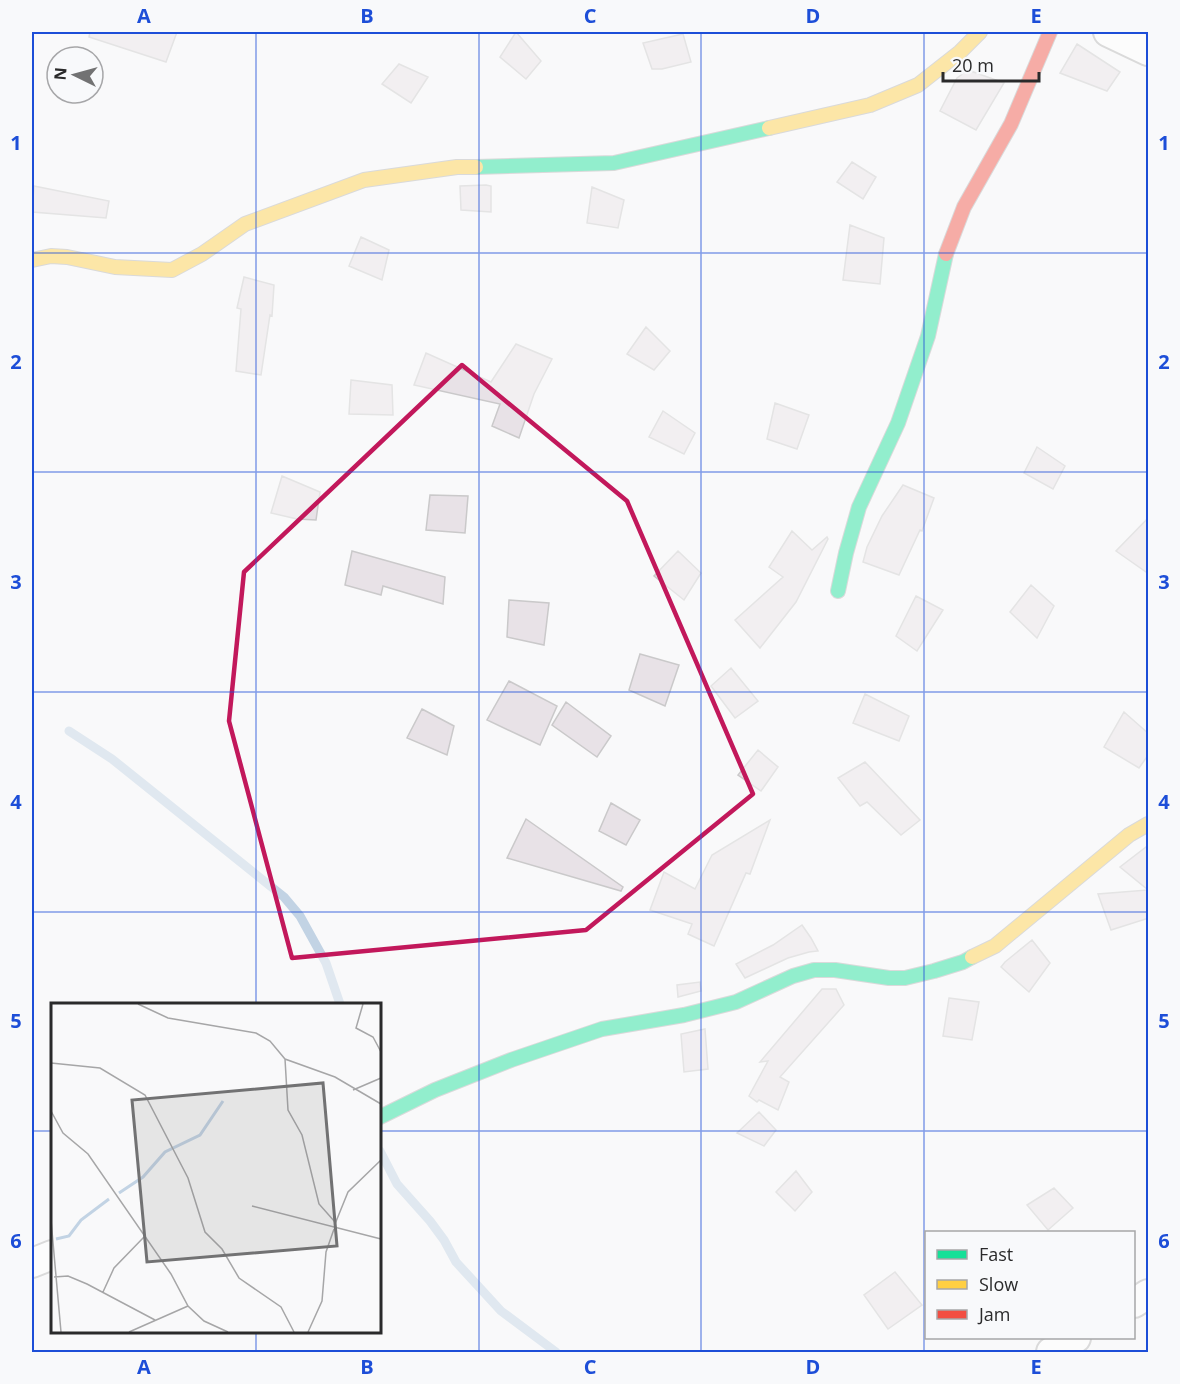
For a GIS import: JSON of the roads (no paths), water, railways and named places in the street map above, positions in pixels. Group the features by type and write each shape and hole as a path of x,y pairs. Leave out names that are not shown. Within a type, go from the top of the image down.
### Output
{"street":[{"path":"32,260 51,256 67,257 115,267 172,270 202,254 245,224 364,180 458,167 614,163 870,105 918,85 960,52 980,32"},
{"path":"838,591 859,507 897,423 928,336 947,249 964,207 1011,124 1050,32"},
{"path":"1108,32 1149,51"},
{"path":"381,1117 435,1090 511,1060 602,1029 684,1015 736,1002 794,976 814,970 835,970 889,978 905,978 963,962 995,946 1129,835 1149,824"},
{"path":"32,1263 51,1256"},
{"path":"1135,1302 1149,1294"},
{"path":"1051,1353 1074,1339"}],"waterway":[{"path":"69,731 112,759 284,897 300,916 326,963 340,1003"},
{"path":"381,1153 397,1184 430,1221 456,1262 501,1311 556,1352"}]}
